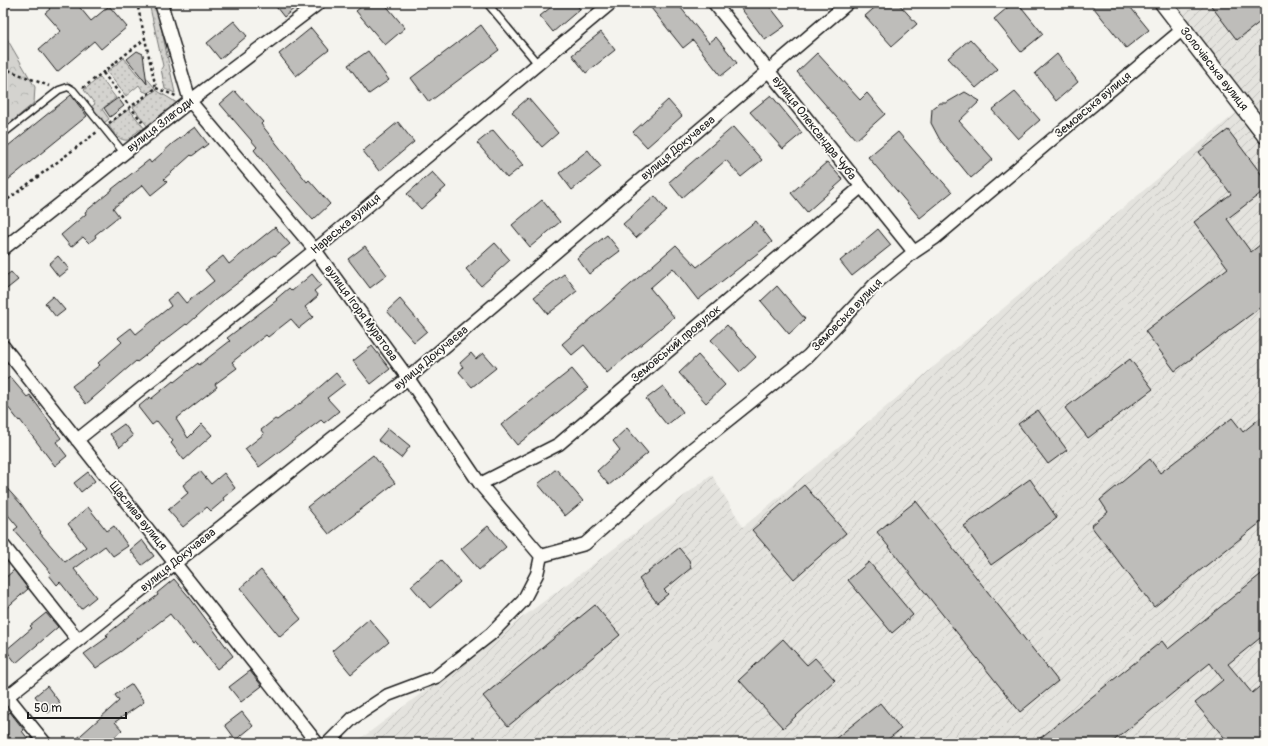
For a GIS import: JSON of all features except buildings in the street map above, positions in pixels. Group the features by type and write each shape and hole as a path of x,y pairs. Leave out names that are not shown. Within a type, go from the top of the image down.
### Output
{"street":[{"name":"вулиця Ігоря Муратова","path":"161,3 190,101 315,250 408,378 480,484 541,556"},
{"name":"вулиця Злагоди","path":"3,249 150,132 320,3"},
{"name":"Нарвська вулиця","path":"77,440 315,250 611,3"},
{"name":"вулиця Олександра Чуба","path":"714,3 914,252"},
{"name":"вулиця Докучаєва","path":"5,698 408,378 848,3"},
{"name":"Золочівська вулиця","path":"1163,3 1265,135"},
{"name":"Земовська вулиця","path":"541,556 585,544 692,449 808,356 876,283 914,252 936,238 1182,29"},
{"name":"Земовський провулок","path":"480,484 559,444 861,187"},
{"name":"Щаслива вулиця","path":"3,346 317,743"},
{"path":"3,545 78,640"},
{"path":"328,743 353,718 388,695 436,676 491,634 523,601 537,574 541,556"},
{"path":"5,698 45,743"}],"lane":[{"path":"487,3 538,64"},
{"path":"3,134 59,90 67,86 73,90 124,153"}],"path":[{"path":"3,6 5,8 14,3"},
{"path":"82,89 145,39"},
{"path":"3,68 59,90"},
{"path":"103,73 150,132"},
{"path":"156,88 190,101"}],"shaded area":[{"path":"1163,3 1265,3 1265,743 355,743 712,475 743,527 1243,107"}],"green space":[{"path":"149,3 156,3 175,93 165,89 161,69 163,66"},
{"path":"3,32 35,87 34,103 3,129"},
{"path":"124,58 140,78 144,75 155,88 148,93 143,91 139,85 126,96 107,72"},
{"path":"100,77 116,98 102,109 109,119 104,123 91,107 95,104 84,90"},
{"path":"156,90 177,103 148,127 133,107"},
{"path":"129,109 145,129 143,131 141,129 133,135 134,137 130,139 122,140 108,125"}]}
